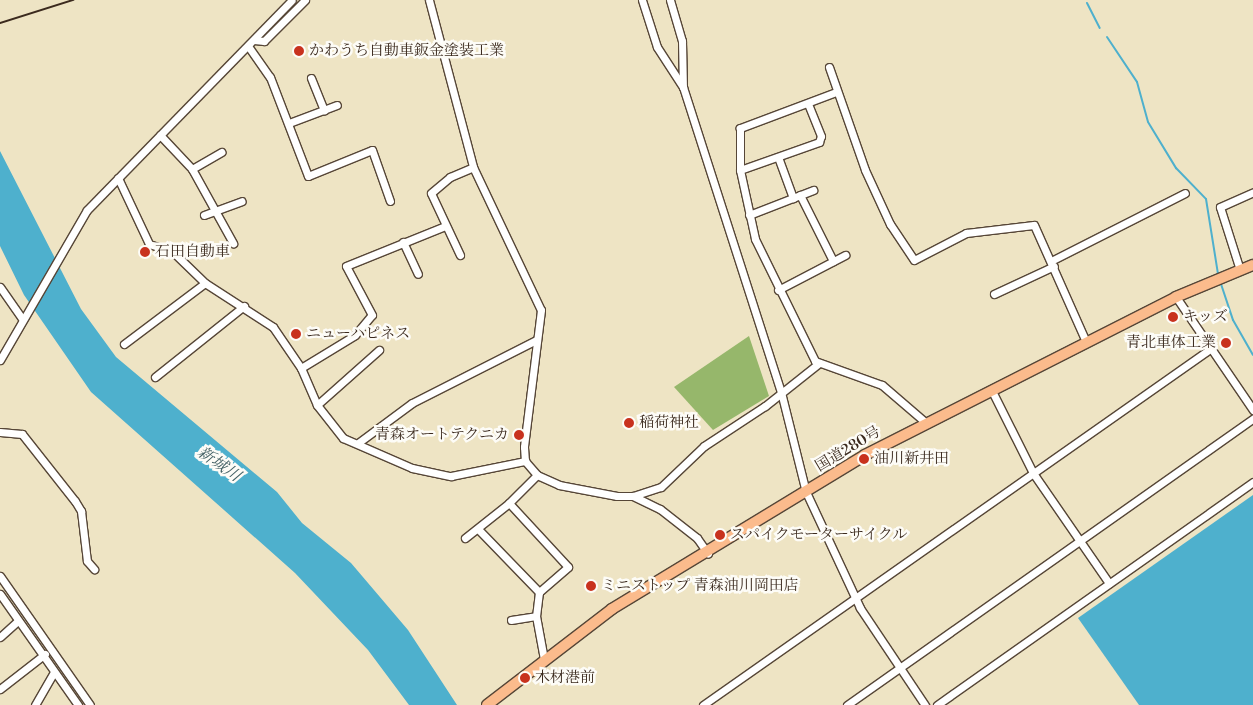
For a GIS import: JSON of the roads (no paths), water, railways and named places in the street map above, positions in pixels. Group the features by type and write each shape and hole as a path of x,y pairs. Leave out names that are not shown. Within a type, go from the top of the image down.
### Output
{"highway":[{"name":"国道280号","path":"489,704 544,659 612,609 708,554 806,492 925,422 992,391 1176,297 1253,265"}],"street":[{"path":"0,360 63,248 87,210 292,0"},
{"path":"254,40 264,41 306,0"},
{"path":"429,0 473,167 540,310 526,408 525,461 537,475 559,486 633,496 660,509 697,538 708,554"},
{"path":"642,0 657,47 683,87 781,392 806,492 856,598 899,668 925,705"},
{"path":"670,0 682,41 683,87"},
{"path":"248,46 270,78 308,176 372,150 390,201"},
{"path":"828,68 864,170 890,224 914,260 966,233 1034,225 1086,342"},
{"path":"311,78 324,111"},
{"path":"836,92 740,128 740,170 749,215 764,264 818,364 877,382 925,422"},
{"path":"740,170 819,142 821,136 808,103"},
{"path":"289,123 337,105"},
{"path":"160,135 192,169 218,210 233,243"},
{"path":"192,169 221,152"},
{"path":"778,157 797,197 833,261"},
{"path":"460,255 445,226 432,193 450,177 473,167"},
{"path":"118,178 149,244 173,252 205,283 244,306 274,327 301,368 317,405 337,433 412,468 451,476 525,461"},
{"path":"749,215 813,190"},
{"path":"1240,270 1220,207 1253,192"},
{"path":"994,294 1185,193"},
{"path":"204,215 242,201"},
{"path":"301,368 355,335 372,315 346,266 445,226"},
{"path":"403,242 418,274"},
{"path":"778,290 845,255"},
{"path":"124,344 205,283"},
{"path":"0,287 22,319"},
{"path":"1176,297 1253,410"},
{"path":"156,377 244,306"},
{"path":"358,443 412,403 536,340"},
{"path":"703,705 1210,349"},
{"path":"317,405 379,350"},
{"path":"633,496 661,486 704,446 818,364"},
{"path":"992,391 1033,473 1110,583"},
{"path":"847,705 1253,419"},
{"path":"0,432 22,434 81,511 87,561 94,569"},
{"path":"464,538 509,503 537,475"},
{"path":"937,705 1253,482"},
{"path":"509,503 568,567 539,592 536,616 544,659"},
{"path":"478,529 539,592"},
{"path":"0,576 90,705"},
{"path":"0,594 78,705"},
{"path":"511,620 536,616"},
{"path":"0,637 18,621"},
{"path":"0,689 50,649"},
{"path":"34,705 54,672"}],"water":[{"name":"新城川","path":"0,151 81,309 116,357 277,492 302,523 351,563 408,630 457,705 409,705 368,650 295,573 91,392 24,295 0,246"},
{"path":"1253,495 1253,705 1139,705 1078,618"}],"waterway":[{"path":"1087,3 1100,28"},
{"path":"1107,37 1137,82 1148,122 1176,168 1206,199 1218,274"},
{"path":"1220,281 1233,320 1253,355"}],"railway":[{"path":"0,23 73,0"}],"place":[{"name":"かわうち自動車鈑金塗装工業","path":"299,51"},
{"name":"石田自動車","path":"145,252"},
{"name":"キッズ","path":"1173,317"},
{"name":"ニューハピネス","path":"296,334"},
{"name":"青北車体工業","path":"1226,343"},
{"name":"稲荷神社","path":"629,423"},
{"name":"青森オートテクニカ","path":"519,435"},
{"name":"油川新井田","path":"864,459"},
{"name":"スパイクモーターサイクル","path":"720,535"},
{"name":"ミニストップ 青森油川岡田店","path":"591,586"},
{"name":"木材港前","path":"525,678"}]}
